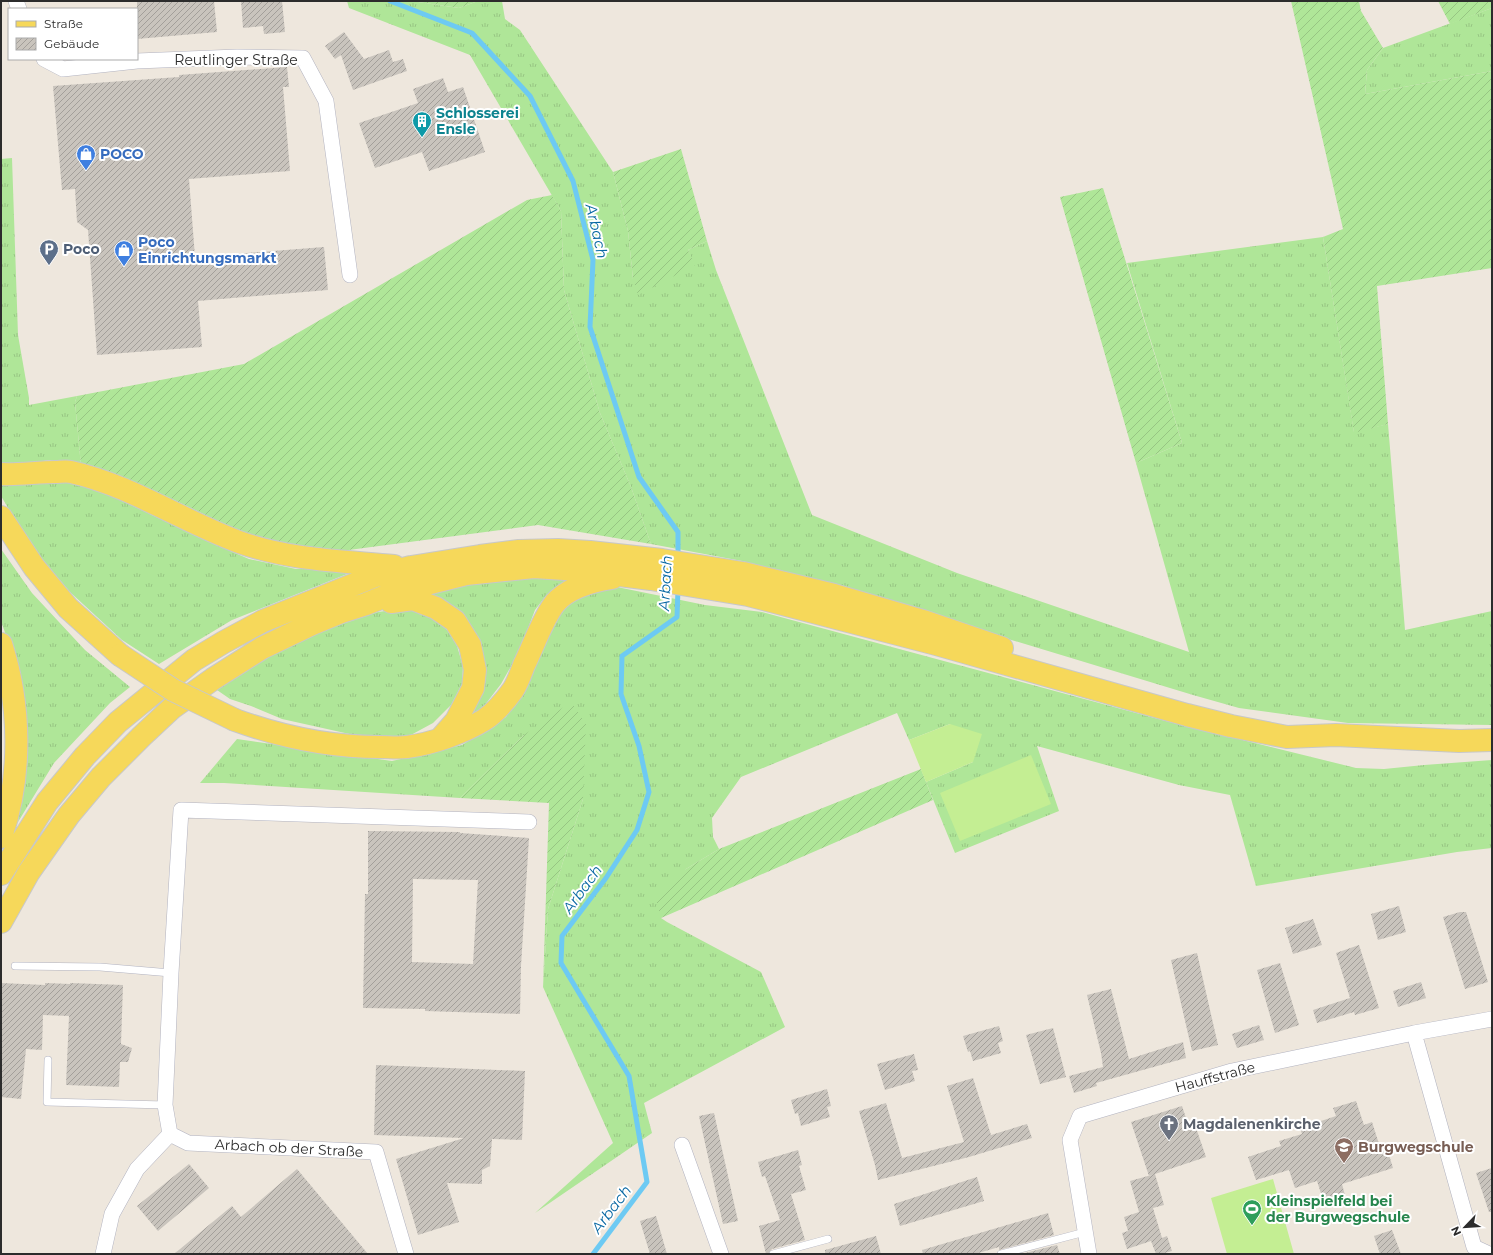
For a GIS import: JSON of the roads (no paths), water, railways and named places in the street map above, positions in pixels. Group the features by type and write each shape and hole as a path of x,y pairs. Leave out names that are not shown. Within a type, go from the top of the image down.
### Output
{"main road":[{"path":"1,474 16,475 42,472 69,472 115,486 239,542 277,553 312,560 412,567"},
{"path":"1,516 34,567 68,608 120,655 173,690 235,720 267,732 322,743 366,747 407,747 438,740 467,729 484,720 500,706 514,688 546,617 556,602 572,590 594,581 625,576"},
{"path":"1,874 47,802 85,756 118,722 194,660 262,621 375,576 412,567 519,551 558,550 590,552 662,560 743,573 834,595 923,622 1071,672 1219,710 1336,735"},
{"path":"1,922 29,872 69,815 100,777 172,708 213,679 262,648 312,624 398,591 466,574 534,567 580,570 651,579 748,595 922,640 1231,726 1287,737 1336,735 1459,741 1492,740"},
{"path":"366,604 413,599 436,608 454,621 470,644 476,670 472,688 456,720 438,740"},
{"path":"1,644 12,687 15,714 16,749 14,779 10,804 1,837"}],"street":[{"name":"Reutlinger Straße","path":"46,60 63,69 137,61 237,57 302,58 326,101 350,275"},
{"path":"103,1254 112,1214 133,1175 170,1134 165,1104 181,810 529,822"},
{"name":"Hauffstraße","path":"1089,1254 1070,1140 1080,1116 1232,1071 1414,1033 1492,1019"},
{"path":"1414,1033 1474,1247 1489,1254"},
{"name":"Arbach ob der Straße","path":"170,1134 188,1143 376,1152 406,1254"},
{"path":"682,1145 721,1254"}],"lane":[{"path":"15,966 100,967 171,973"},
{"path":"48,1060 47,1102 165,1104"},
{"path":"1001,1254 1085,1232"},
{"path":"773,1254 828,1238"}],"waterway":[{"name":"Arbach","path":"390,1 472,33 530,96 573,181 593,260 590,327 639,477 678,532 678,557"},
{"name":"Arbach","path":"593,1254 647,1182 629,1076 561,963 562,936 606,878 637,830 649,792 639,746 621,694 622,656 677,617 678,589"}],"place":[{"name":"Schlosserei Ensle","path":"422,138"},
{"name":"POCO","path":"86,171"},
{"name":"Poco","path":"49,266"},
{"name":"Poco Einrichtungsmarkt","path":"124,267"},
{"name":"Magdalenenkirche","path":"1169,1141"},
{"name":"Burgwegschule","path":"1344,1164"},
{"name":"Kleinspielfeld bei der Burgwegschule","path":"1252,1226"}]}
